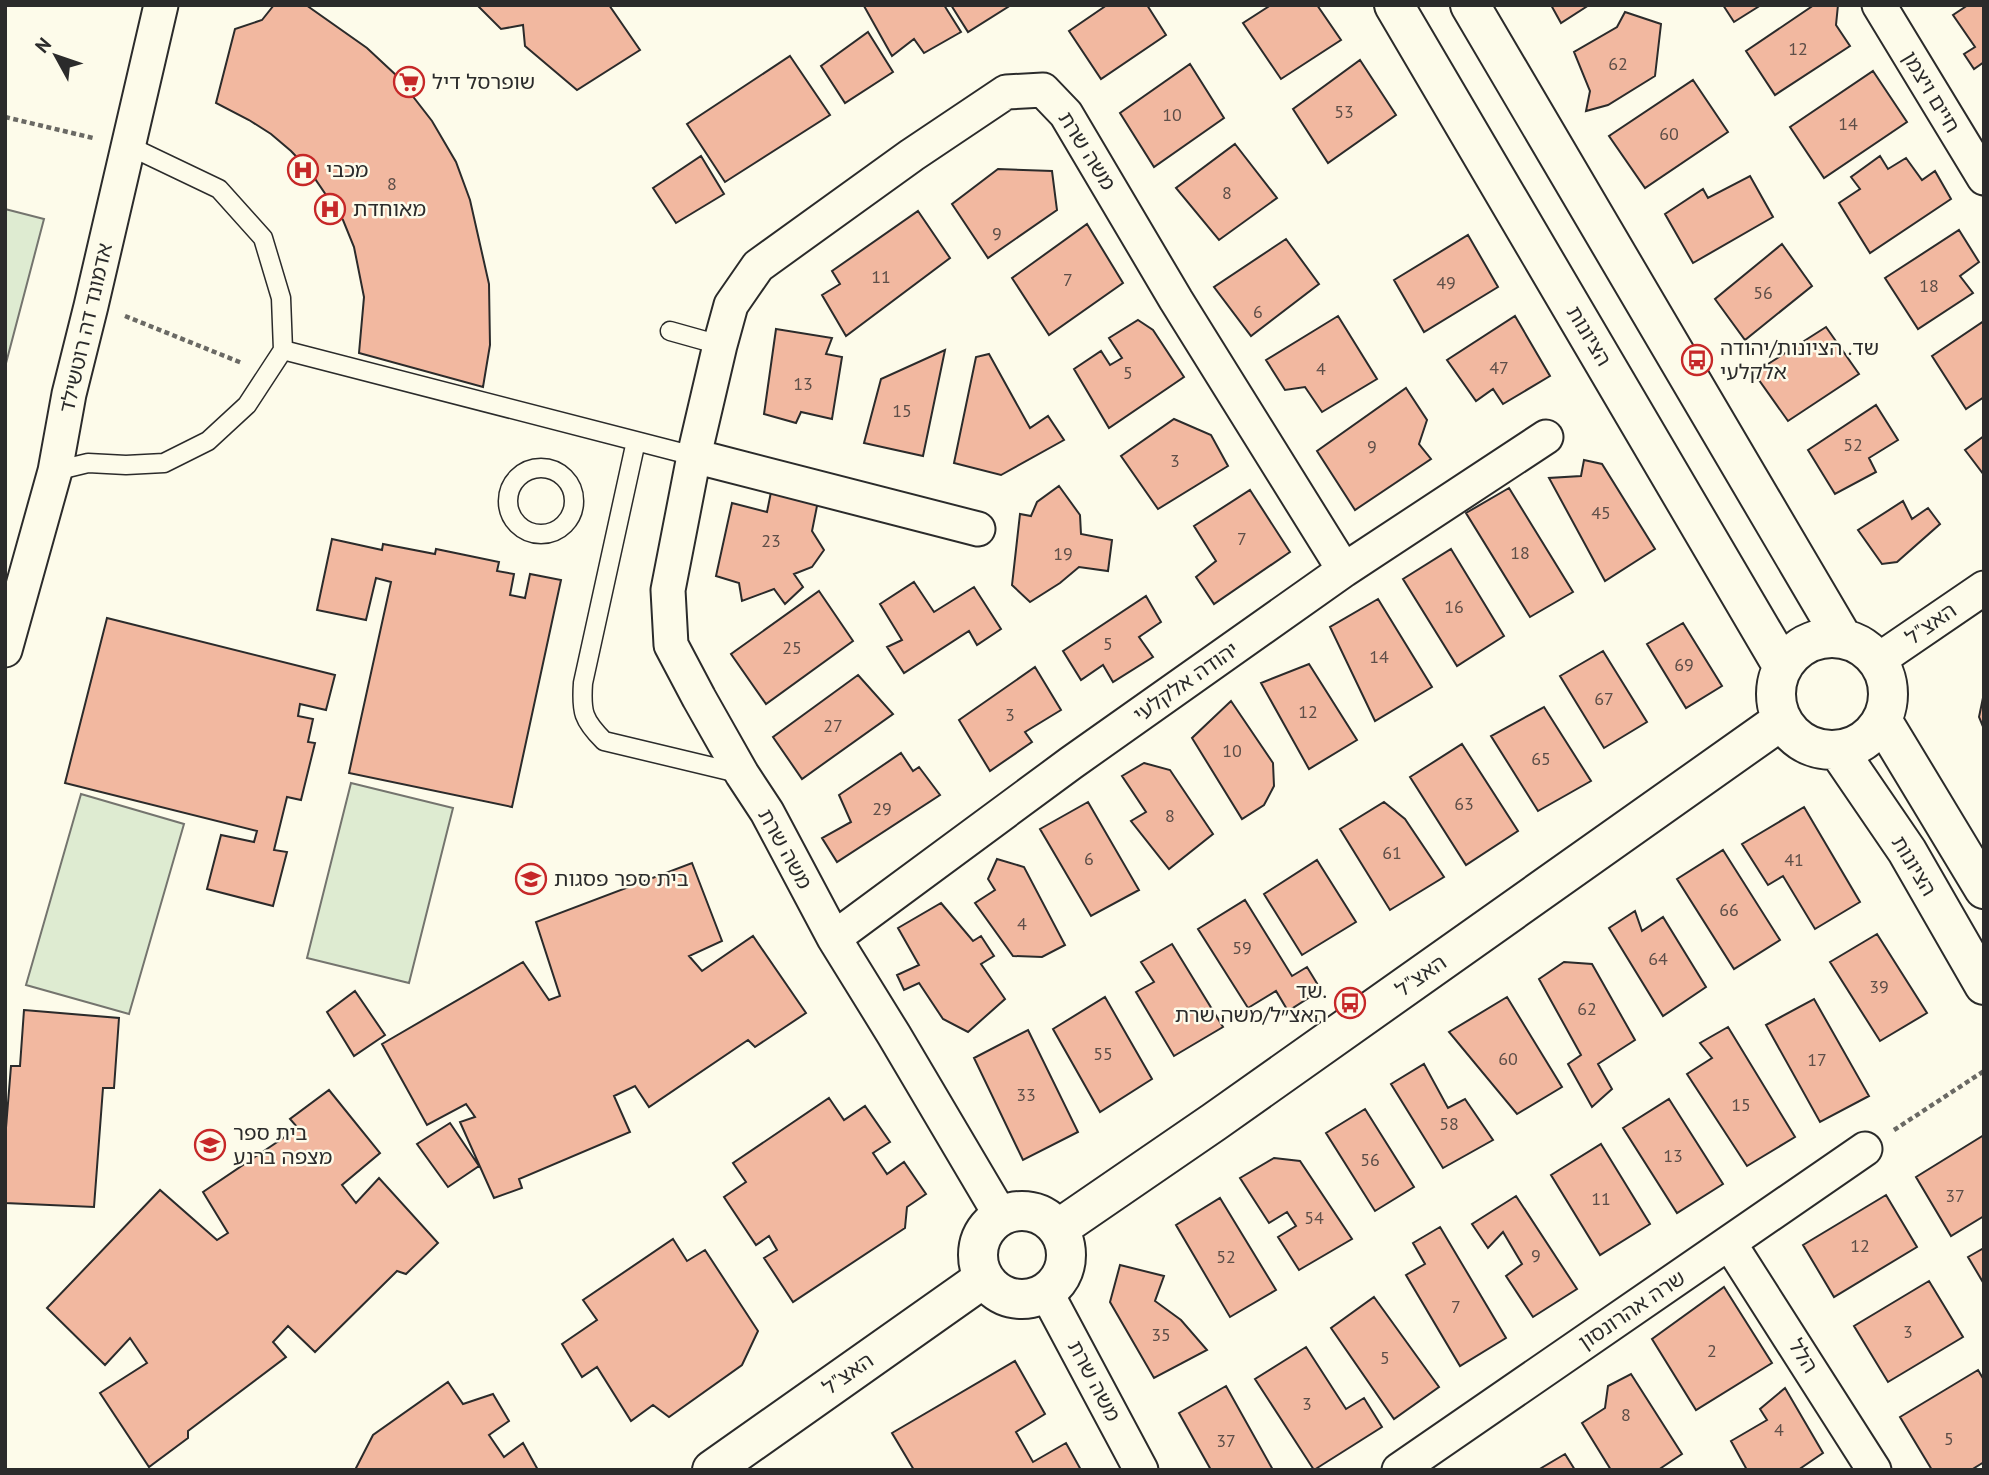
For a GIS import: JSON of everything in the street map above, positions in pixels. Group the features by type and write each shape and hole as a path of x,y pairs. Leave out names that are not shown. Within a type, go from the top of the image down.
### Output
{"street":[{"name":"אדמונד דה רוטשילד","path":"5,650 55,471 69,394 161,5"},
{"name":"הציונות","path":"1394,5 1783,667"},
{"path":"1470,5 1843,639"},
{"name":"חיים ויצמן","path":"1879,5 1984,178"},
{"name":"משה שרת","path":"1001,1216 834,938 767,812 741,774 671,645 668,590 694,456 731,305 758,265 912,155 1006,92 1042,90 1066,114 1176,300 1344,570"},
{"name":"יהודה אלקלעי","path":"834,938 1071,763 1344,570 1546,437"},
{"path":"694,456 978,528"},
{"name":"האצ\"ל","path":"1877,661 1984,587"},
{"path":"1825,638 1843,639 1856,643 1877,661 1885,675 1887,706 1882,720 1871,735 1855,745 1838,750 1821,750 1805,744 1792,734 1782,720 1776,702 1777,684 1783,667 1794,653 1808,643 1825,638"},
{"name":"האצ\"ל","path":"1058,1229 1214,1122 1782,720"},
{"path":"1882,720 1984,889"},
{"name":"הציונות","path":"1838,750 1907,851 1984,985"},
{"name":"שרה אהרונסון","path":"1399,1470 1865,1149"},
{"path":"1026,1210 1049,1219 1058,1229 1064,1239 1065,1263 1062,1274 1046,1292 1024,1299 1012,1297 991,1287 984,1278 979,1267 979,1243 984,1232 1001,1216 1026,1210"},
{"name":"הלל","path":"1730,1244 1874,1470"},
{"name":"האצ\"ל","path":"712,1470 984,1278"},
{"name":"משה שרת","path":"1046,1292 1141,1470"}],"lane":[{"path":"55,471 88,463 126,466 164,463 208,440 247,405 283,350 281,298 263,238 219,189 129,146"},
{"path":"670,331 720,345"},
{"path":"283,350 694,456"},
{"path":"636,442 583,682 581,706 589,725 604,741 741,774"}],"path":[{"path":"5,117 129,146"},
{"path":"125,316 269,374"},
{"path":"1865,1149 1984,1071"}],"green space":[{"path":"5,209 44,219 5,367"},
{"path":"351,783 453,808 409,983 307,958"},
{"path":"81,794 184,824 129,1014 26,985"}],"building":[{"path":"274,5 306,5 367,48 397,76 432,121 456,162 470,200 489,284 490,345 483,387 359,353 364,297 354,247 343,220 309,170 291,151 271,134 216,103 235,29 262,20"},
{"path":"477,5 609,5 640,50 577,90 525,46 523,25 501,29"},
{"path":"944,5 961,32 924,53 914,39 892,56 864,6"},
{"path":"951,5 1011,5 968,32"},
{"path":"1107,5 1147,5 1166,35 1101,79 1069,31"},
{"path":"1271,5 1317,5 1341,40 1281,79 1243,23"},
{"path":"1551,5 1589,5 1561,23"},
{"path":"1723,5 1761,5 1734,22"},
{"path":"1814,5 1838,5 1836,25 1850,46 1775,95 1746,51"},
{"path":"1968,5 1984,5 1984,62 1974,69 1964,54 1975,47 1953,15"},
{"path":"1625,12 1661,24 1655,76 1608,105 1586,111 1590,91 1574,52 1617,27"},
{"path":"868,32 893,72 845,103 821,66"},
{"path":"790,56 830,115 725,182 687,124"},
{"path":"1360,60 1396,115 1328,163 1293,109"},
{"path":"1190,64 1224,118 1154,167 1120,113"},
{"path":"1873,71 1907,122 1824,178 1790,127"},
{"path":"1693,80 1728,132 1645,188 1609,136"},
{"path":"1235,144 1277,198 1219,240 1176,188"},
{"path":"701,156 724,194 676,223 653,188"},
{"path":"1880,156 1888,169 1906,158 1922,180 1935,171 1951,199 1870,253 1839,203 1860,189 1851,177"},
{"path":"998,169 1052,171 1057,210 988,258 952,204"},
{"path":"1750,176 1773,217 1693,263 1665,214 1703,189 1708,198"},
{"path":"918,211 950,258 846,336 822,295 840,284 832,271"},
{"path":"1087,224 1123,283 1049,335 1012,278"},
{"path":"1959,230 1979,262 1960,276 1973,293 1918,329 1885,278"},
{"path":"1468,235 1498,287 1424,332 1394,280"},
{"path":"1286,239 1319,284 1251,336 1214,287"},
{"path":"1782,244 1812,286 1745,340 1715,299"},
{"path":"1338,316 1377,379 1322,412 1305,387 1285,390 1266,360"},
{"path":"1515,316 1550,376 1503,404 1493,389 1476,401 1447,360"},
{"path":"1138,320 1153,330 1184,377 1109,428 1074,369 1101,351 1110,365 1122,358 1109,338"},
{"path":"1984,321 1984,397 1966,409 1932,356"},
{"path":"1826,327 1859,374 1788,421 1754,373"},
{"path":"776,329 832,338 826,354 842,357 832,419 801,412 796,423 764,414"},
{"path":"945,350 923,456 864,443 881,379"},
{"path":"989,354 1030,428 1048,416 1064,440 1001,475 954,463 976,357"},
{"path":"1406,388 1427,420 1419,444 1431,459 1355,510 1317,451"},
{"path":"1876,405 1898,440 1869,458 1876,472 1835,494 1808,450"},
{"path":"1174,419 1211,435 1228,466 1158,509 1121,456"},
{"path":"1984,436 1984,475 1965,450"},
{"path":"1584,460 1602,464 1655,549 1605,581 1549,478 1581,476"},
{"path":"1059,486 1080,515 1081,534 1112,540 1108,571 1079,567 1030,602 1012,585 1020,514 1031,516 1037,502"},
{"path":"1509,488 1573,592 1530,617 1466,513"},
{"path":"1250,490 1290,552 1214,604 1196,577 1216,561 1194,526"},
{"path":"771,492 818,501 812,531 824,550 812,567 794,574 803,587 785,604 774,589 742,601 739,583 716,576 732,503 767,512"},
{"path":"1903,501 1912,519 1928,508 1940,524 1897,562 1882,564 1858,530"},
{"path":"332,539 382,550 383,544 435,554 436,549 499,562 497,571 514,574 510,595 525,598 530,574 561,580 512,807 349,773 391,582 376,578 366,620 317,610"},
{"path":"1451,549 1504,636 1457,666 1403,579"},
{"path":"914,582 934,612 974,587 1001,629 977,645 969,631 904,673 887,647 902,640 880,604"},
{"path":"819,591 853,641 766,704 731,654"},
{"path":"1146,596 1161,622 1139,637 1153,657 1113,682 1103,665 1081,680 1063,651"},
{"path":"1378,599 1432,687 1375,721 1330,627"},
{"path":"107,618 335,675 326,710 300,704 298,716 313,719 308,742 315,743 301,800 287,797 274,850 287,852 273,906 207,889 221,835 254,842 257,831 65,783"},
{"path":"1683,623 1722,686 1686,708 1647,644"},
{"path":"1603,651 1647,722 1604,748 1560,676"},
{"path":"1309,664 1357,740 1309,769 1261,683"},
{"path":"1035,667 1061,710 1025,732 1032,742 990,771 959,720"},
{"path":"858,675 893,714 802,779 773,737"},
{"path":"1984,693 1984,729 1979,717"},
{"path":"1231,701 1273,763 1274,786 1264,805 1242,819 1192,738"},
{"path":"1544,707 1591,781 1538,811 1491,736"},
{"path":"1462,744 1518,831 1466,865 1410,777"},
{"path":"901,753 913,771 919,767 940,795 837,862 822,838 851,822 839,795"},
{"path":"1144,763 1170,770 1213,834 1169,869 1131,821 1146,812 1122,776"},
{"path":"1088,802 1139,890 1091,916 1040,829"},
{"path":"1384,802 1405,819 1444,877 1390,910 1340,829"},
{"path":"1804,807 1860,902 1815,929 1783,876 1768,885 1742,844"},
{"path":"1723,850 1780,940 1734,969 1677,879"},
{"path":"997,859 1024,867 1065,945 1042,957 1013,956 975,903 995,890 988,879"},
{"path":"1317,860 1356,922 1302,955 1264,894"},
{"path":"692,863 722,941 689,956 702,971 753,936 806,1013 755,1047 748,1040 649,1107 635,1086 614,1096 630,1132 519,1179 522,1188 494,1198 460,1122 475,1117 466,1104 427,1125 382,1044 523,962 549,1000 560,996 536,922"},
{"path":"1245,900 1292,976 1307,967 1321,990 1288,1011 1276,991 1248,1008 1198,929"},
{"path":"941,903 973,941 981,936 994,956 981,964 1005,999 968,1032 943,1019 919,983 904,990 897,975 919,965 898,928"},
{"path":"1635,911 1642,931 1663,917 1706,987 1663,1016 1609,928"},
{"path":"1877,934 1927,1013 1880,1041 1830,962"},
{"path":"1172,944 1223,1027 1174,1056 1136,992 1154,982 1141,962"},
{"path":"1564,962 1592,964 1635,1040 1598,1064 1612,1089 1592,1107 1568,1064 1581,1055 1539,979"},
{"path":"355,991 385,1035 354,1056 327,1012"},
{"path":"1105,997 1152,1079 1100,1112 1053,1029"},
{"path":"1507,997 1562,1087 1517,1114 1449,1032"},
{"path":"1814,999 1869,1096 1820,1122 1766,1025"},
{"path":"24,1010 119,1018 114,1088 103,1088 94,1207 5,1203 5,1140 11,1066 20,1066"},
{"path":"1728,1027 1795,1137 1747,1166 1687,1074 1712,1058 1700,1043"},
{"path":"1028,1030 1078,1132 1023,1160 974,1058"},
{"path":"1424,1064 1448,1108 1465,1099 1493,1140 1443,1168 1391,1084"},
{"path":"329,1090 380,1153 342,1185 356,1203 379,1178 438,1243 406,1274 397,1271 315,1352 288,1326 273,1342 286,1357 188,1431 188,1438 149,1467 100,1393 147,1363 130,1338 105,1365 47,1308 160,1190 217,1240 228,1233 203,1192 298,1128 290,1119"},
{"path":"829,1098 844,1120 865,1106 890,1142 873,1153 887,1174 904,1162 926,1194 907,1207 905,1228 793,1302 764,1258 777,1250 769,1236 756,1245 724,1197 746,1182 733,1163"},
{"path":"1669,1099 1723,1184 1677,1213 1623,1128"},
{"path":"1365,1109 1414,1187 1375,1211 1326,1133"},
{"path":"450,1123 479,1166 448,1187 417,1144"},
{"path":"1984,1135 1984,1216 1951,1236 1916,1177"},
{"path":"1601,1144 1650,1224 1600,1255 1551,1175"},
{"path":"1274,1158 1300,1161 1352,1239 1299,1270 1278,1237 1296,1226 1287,1212 1269,1223 1240,1178"},
{"path":"1886,1195 1917,1247 1834,1297 1803,1245"},
{"path":"1516,1196 1577,1289 1533,1317 1506,1276 1522,1264 1503,1232 1488,1248 1472,1224"},
{"path":"1220,1198 1276,1290 1230,1317 1176,1225"},
{"path":"1440,1227 1506,1338 1460,1366 1406,1275 1425,1264 1413,1243"},
{"path":"673,1239 687,1261 705,1250 758,1331 742,1365 669,1417 653,1405 631,1421 597,1367 582,1377 562,1344 597,1320 583,1300"},
{"path":"1984,1248 1984,1284 1968,1257"},
{"path":"1120,1265 1164,1276 1155,1301 1181,1320 1207,1350 1154,1378 1110,1302"},
{"path":"1929,1281 1963,1337 1888,1382 1854,1326"},
{"path":"1724,1287 1772,1363 1696,1410 1652,1339"},
{"path":"1374,1297 1439,1387 1394,1419 1331,1328"},
{"path":"1306,1347 1346,1409 1364,1398 1382,1427 1314,1470 1255,1379"},
{"path":"1015,1361 1045,1414 1016,1432 1033,1462 1066,1443 1081,1470 914,1470 892,1433"},
{"path":"1978,1370 1984,1380 1984,1462 1971,1470 1932,1470 1900,1417"},
{"path":"1631,1374 1682,1454 1658,1470 1611,1470 1582,1423 1605,1408 1608,1386"},
{"path":"448,1382 463,1404 493,1394 509,1421 489,1435 504,1457 523,1443 538,1470 355,1470 373,1435"},
{"path":"1226,1386 1273,1470 1211,1470 1179,1413"},
{"path":"1785,1388 1823,1453 1798,1470 1747,1470 1731,1441 1767,1420 1760,1409"},
{"path":"1565,1454 1575,1470 1538,1470"}],"place":[{"name":"שופרסל דיל","path":"409,82"},
{"name":"מכבי","path":"303,170"},
{"name":"מאוחדת","path":"330,209"},
{"name":"שד. הציונות/יהודה אלקלעי","path":"1697,360"},
{"name":"בית ספר פסגות","path":"531,879"},
{"name":"שד. האצ״ל/משה שרת","path":"1350,1003"},
{"name":"בית ספר מצפה ברנע","path":"210,1145"}]}
